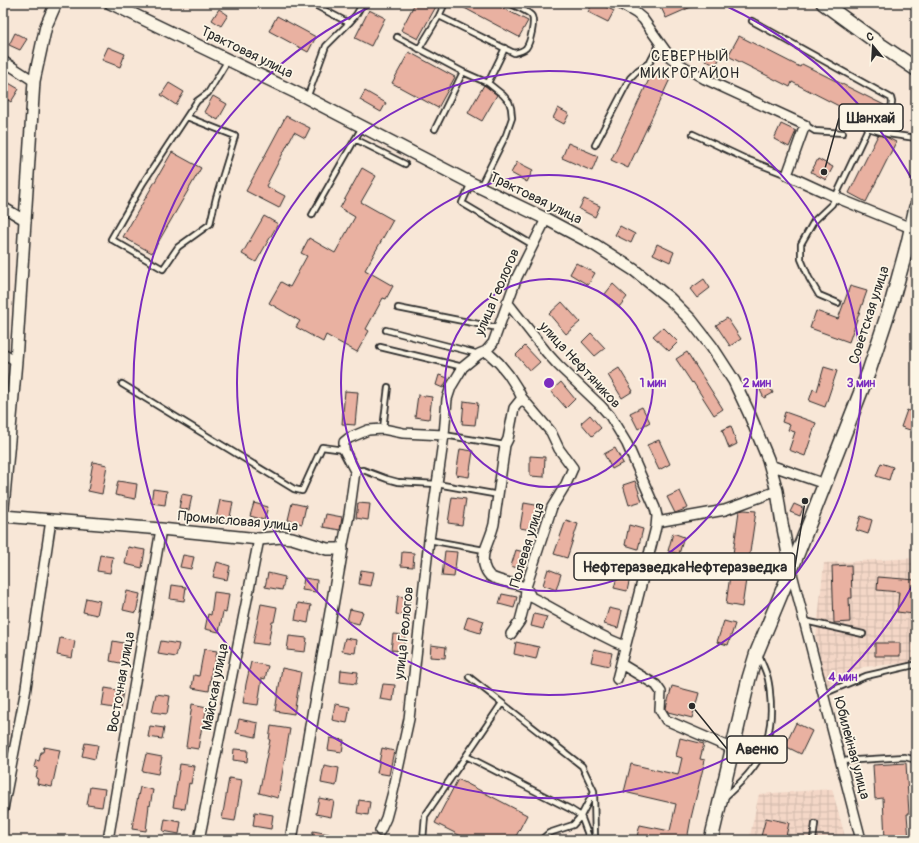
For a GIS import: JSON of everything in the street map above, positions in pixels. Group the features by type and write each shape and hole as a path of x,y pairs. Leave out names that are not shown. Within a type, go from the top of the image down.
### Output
{"main road":[{"path":"823,3 916,69"},
{"name":"Советская улица","path":"711,840 749,678 757,652 791,570 869,371 912,243 911,228 916,207"}],"street":[{"path":"3,508 16,361 34,81 46,26 56,3"},
{"name":"Трактовая улица","path":"110,3 307,98 476,185 546,219 595,245 634,270 669,298 691,320 712,347 734,381 749,413 770,465 777,491 791,570"},
{"path":"619,3 643,19 670,58 680,65 704,79 805,126 787,175 835,197 911,228"},
{"path":"3,61 34,81"},
{"path":"3,207 26,221"},
{"name":"улица Геологов","path":"380,831 386,818 393,792 409,719 429,540 444,435 447,399 451,387 463,367 493,343 517,277 546,219"},
{"name":"улица Нефтяников","path":"508,302 547,353 610,416 626,444 655,508 657,522 617,679"},
{"path":"3,353 16,361"},
{"name":"Полевая улица","path":"482,353 499,363 508,374 522,398 551,432 559,449 573,468 566,484 552,507 526,587 525,602 520,621 512,634"},
{"path":"522,398 514,408 505,445 494,524 492,534 484,550 483,564 488,575 526,587 530,596 593,631 625,646"},
{"path":"291,840 349,515 355,471 344,450 344,442 349,438 368,430 383,429 403,433 444,435"},
{"path":"770,465 825,484"},
{"path":"657,522 725,510 777,491"},
{"name":"Промысловая улица","path":"3,516 259,539 282,537 292,538 327,548 342,549"},
{"path":"3,809 25,694 51,520"},
{"name":"Восточная улица","path":"108,840 161,529"},
{"name":"Майская улица","path":"199,840 259,539"},
{"name":"Юбилейная улица","path":"791,570 861,840"},
{"path":"621,664 656,685 661,692 660,710 666,720 733,748"}],"lane":[{"path":"311,3 349,23"},
{"path":"307,98 326,46 356,15 363,3"},
{"path":"419,49 445,3"},
{"path":"439,16 514,53 527,46 533,25 533,18 530,14 509,3"},
{"path":"752,21 891,98 892,102 888,134"},
{"path":"397,37 463,72 488,83 509,102 512,118 506,135 476,185 462,203 532,245"},
{"path":"595,145 630,78 638,70 650,62 660,43"},
{"path":"488,83 505,48"},
{"path":"187,116 235,136 216,198 210,224 178,247 163,269 111,239 143,183 187,116 197,101 208,93 228,60"},
{"path":"435,129 463,72"},
{"path":"805,126 815,131 843,133"},
{"path":"312,215 362,127"},
{"path":"838,303 819,295 809,278 801,259 801,244 814,221 832,204 868,128 888,134 916,138"},
{"path":"693,134 746,159 787,175"},
{"path":"355,139 405,164"},
{"path":"398,308 498,328"},
{"path":"386,330 482,353"},
{"path":"380,347 463,367"},
{"path":"122,384 294,488 302,491 322,448 344,450"},
{"path":"383,429 388,387"},
{"path":"444,435 505,445"},
{"path":"355,471 363,470 387,480 398,482 437,484 499,495"},
{"path":"429,540 484,550"},
{"path":"805,621 863,634"},
{"path":"720,802 748,775 755,766 766,743 770,729 771,717 769,680 757,652"},
{"path":"823,694 866,676 914,665"},
{"path":"469,677 582,766 594,791 595,840"},
{"path":"422,840 425,816 502,704"},
{"path":"466,756 570,808 581,816 590,840"},
{"path":"841,761 905,757 916,760"},
{"path":"541,840 549,833 573,825 581,816 594,791"},
{"path":"813,840 815,824"}],"shaded area":[{"path":"916,558 916,662 863,667 826,686 816,638 824,563"},
{"path":"832,789 846,840 749,840 759,794"}],"building":[{"path":"415,3 438,3 418,39 401,30"},
{"path":"455,3 493,3 528,21 519,37"},
{"path":"593,3 598,3 614,11 608,22 588,12"},
{"path":"659,3 700,3 666,18"},
{"path":"219,9 228,15 221,26 212,20"},
{"path":"369,10 385,18 371,46 355,38"},
{"path":"277,16 316,37 308,52 269,31"},
{"path":"15,33 27,39 20,50 9,45"},
{"path":"739,36 800,67 802,64 884,105 874,124 792,82 790,87 728,56"},
{"path":"108,47 125,54 120,67 102,60"},
{"path":"409,52 455,77 438,108 392,83"},
{"path":"708,54 719,59 716,66 705,60"},
{"path":"653,71 670,79 628,168 611,160"},
{"path":"7,82 19,89 11,102 3,97 3,88"},
{"path":"169,83 184,92 176,105 161,95"},
{"path":"484,85 497,95 482,121 468,113"},
{"path":"365,91 386,103 381,112 360,100"},
{"path":"213,96 227,104 218,120 204,112"},
{"path":"558,108 569,114 564,124 553,118"},
{"path":"286,116 310,128 305,138 294,132 266,186 285,196 279,208 246,191"},
{"path":"781,124 796,131 789,147 774,139"},
{"path":"878,135 896,142 866,202 849,193"},
{"path":"568,143 598,156 592,171 562,158"},
{"path":"172,152 201,168 152,253 123,237"},
{"path":"818,159 833,167 826,180 811,172"},
{"path":"517,162 533,170 527,182 511,173"},
{"path":"362,168 376,176 361,202 393,220 365,270 393,286 386,299 383,298 366,329 369,331 357,352 326,335 323,342 296,327 300,321 269,303 281,282 290,287 307,256 301,253 309,238 335,253 355,217 340,208"},
{"path":"584,199 600,206 595,217 579,209"},
{"path":"264,216 278,224 256,262 242,254"},
{"path":"620,226 635,234 631,243 615,235"},
{"path":"657,244 674,252 670,262 653,254"},
{"path":"576,263 595,273 588,285 570,274"},
{"path":"704,279 710,288 697,298 690,289"},
{"path":"613,284 627,297 619,307 605,294"},
{"path":"850,286 867,291 849,342 810,328 816,311 838,319"},
{"path":"562,302 580,322 566,334 549,314"},
{"path":"727,318 741,339 730,346 716,325"},
{"path":"663,327 678,342 669,351 653,336"},
{"path":"591,333 605,348 595,356 582,342"},
{"path":"525,346 540,362 530,371 516,355"},
{"path":"687,352 723,409 714,415 676,359"},
{"path":"824,367 837,371 825,407 809,401 813,389 817,391"},
{"path":"619,368 633,391 622,398 608,375"},
{"path":"439,375 448,378 443,388 436,385"},
{"path":"561,382 575,399 566,408 551,391"},
{"path":"769,385 773,393 764,398 760,390"},
{"path":"345,391 358,392 355,425 342,424"},
{"path":"418,395 432,397 429,419 415,417"},
{"path":"464,401 478,403 475,425 462,424"},
{"path":"642,407 650,422 638,429 630,413"},
{"path":"907,410 916,414 916,432 901,427"},
{"path":"785,412 816,423 805,456 789,450 795,432 788,430 790,425 782,422"},
{"path":"590,415 601,428 592,436 581,423"},
{"path":"731,426 737,444 729,448 722,430"},
{"path":"659,440 670,464 659,470 647,445"},
{"path":"615,448 623,463 612,469 604,454"},
{"path":"460,449 473,451 469,477 456,475"},
{"path":"530,456 545,457 544,477 530,476"},
{"path":"93,462 107,465 102,494 88,491"},
{"path":"881,463 893,467 889,480 876,476"},
{"path":"118,481 137,484 135,499 115,495"},
{"path":"635,481 642,501 629,505 623,485"},
{"path":"153,489 167,491 165,505 151,503"},
{"path":"680,491 688,508 675,513 667,497"},
{"path":"182,494 192,496 189,510 179,508"},
{"path":"452,497 466,499 462,525 448,523"},
{"path":"220,500 233,502 229,522 216,519"},
{"path":"254,503 268,507 264,520 250,516"},
{"path":"292,503 306,506 302,524 288,520"},
{"path":"358,503 370,504 368,520 356,518"},
{"path":"524,503 541,506 537,531 520,528"},
{"path":"794,504 803,508 800,516 790,512"},
{"path":"739,511 756,511 742,607 726,604"},
{"path":"326,514 342,517 340,530 323,527"},
{"path":"861,516 872,520 868,534 856,530"},
{"path":"566,520 578,524 567,558 554,554"},
{"path":"629,525 643,529 638,549 625,545"},
{"path":"673,533 684,537 679,554 668,551"},
{"path":"128,547 145,550 142,568 125,564"},
{"path":"516,550 528,553 523,570 511,566"},
{"path":"445,551 457,552 454,577 442,576"},
{"path":"402,552 414,553 413,567 401,566"},
{"path":"100,555 113,557 110,573 97,571"},
{"path":"183,555 194,557 191,569 180,567"},
{"path":"217,562 230,566 227,580 213,577"},
{"path":"851,565 852,598 849,598 850,622 834,623 832,566"},
{"path":"620,566 632,569 627,591 614,588"},
{"path":"548,569 561,574 556,590 543,585"},
{"path":"361,570 374,572 371,586 359,584"},
{"path":"268,573 285,577 282,590 265,587"},
{"path":"878,577 916,580 914,614 897,612 899,592 877,590"},
{"path":"304,578 317,580 316,592 302,590"},
{"path":"172,585 186,587 184,601 170,599"},
{"path":"127,591 140,594 136,613 123,610"},
{"path":"214,592 229,594 226,613 223,612 219,632 205,629 208,614 211,615"},
{"path":"502,594 517,597 514,608 499,604"},
{"path":"398,596 410,598 408,616 396,614"},
{"path":"86,598 100,601 97,615 83,612"},
{"path":"298,603 311,605 308,623 295,620"},
{"path":"261,604 277,607 274,622 272,622 268,645 253,643"},
{"path":"609,608 622,611 618,628 604,624"},
{"path":"350,609 363,612 359,624 347,621"},
{"path":"534,614 547,617 543,629 531,626"},
{"path":"468,616 484,621 480,633 464,628"},
{"path":"724,621 735,624 728,645 717,642"},
{"path":"393,634 405,635 403,651 391,650"},
{"path":"289,636 307,638 305,652 287,650"},
{"path":"60,638 75,641 72,658 57,655"},
{"path":"345,638 357,640 355,653 342,651"},
{"path":"113,641 129,644 125,664 110,661"},
{"path":"161,641 179,644 176,657 158,654"},
{"path":"516,642 539,647 536,659 514,654"},
{"path":"875,643 900,643 900,656 875,656"},
{"path":"431,645 446,647 445,658 430,657"},
{"path":"204,649 217,651 214,668 212,668 209,691 192,688 194,675 199,676"},
{"path":"594,649 612,653 609,666 591,662"},
{"path":"251,662 268,666 265,679 262,678 258,705 243,703"},
{"path":"282,668 301,672 294,714 275,711"},
{"path":"341,670 358,672 356,684 340,682"},
{"path":"383,684 395,685 393,701 380,699"},
{"path":"672,686 699,693 692,718 668,712 666,708"},
{"path":"105,688 123,691 120,709 102,706"},
{"path":"156,694 170,696 167,714 152,712"},
{"path":"192,704 207,707 198,749 186,747"},
{"path":"335,704 350,707 347,723 332,720"},
{"path":"239,719 258,723 256,737 236,733"},
{"path":"796,723 812,731 801,754 785,746"},
{"path":"150,726 164,728 162,739 148,737"},
{"path":"271,726 290,729 278,798 259,793 270,740"},
{"path":"330,738 344,740 342,752 328,750"},
{"path":"680,738 704,744 700,759 705,760 687,840 636,840 640,825 670,831 676,804 624,792 631,764 678,775 682,758 676,756"},
{"path":"85,743 98,745 95,759 82,756"},
{"path":"44,747 60,750 52,787 37,784 38,779 36,778 38,768 34,767 36,760 39,761"},
{"path":"382,748 394,751 389,775 377,773"},
{"path":"234,749 248,750 247,762 233,760"},
{"path":"146,754 162,757 158,774 142,771"},
{"path":"906,763 909,840 885,840 883,798 875,799 873,765"},
{"path":"180,764 194,766 191,784 189,783 185,809 173,807"},
{"path":"324,765 339,768 336,786 321,783"},
{"path":"229,778 242,780 235,821 222,819"},
{"path":"458,779 527,815 514,840 469,840 435,823"},
{"path":"90,787 105,789 102,807 87,805"},
{"path":"140,787 153,790 150,806 149,805 146,831 132,829"},
{"path":"319,798 334,801 331,817 316,814"},
{"path":"359,800 370,802 368,815 357,813"},
{"path":"255,812 273,815 271,829 253,826"},
{"path":"766,818 789,823 785,840 760,840"},
{"path":"165,819 181,822 179,834 163,831"},
{"path":"313,831 329,834 327,840 312,840"}],"place":[{"name":"Шанхай","path":"824,172"},
{"name":"НефтеразведкаНефтеразведка","path":"805,501"},
{"name":"Авеню","path":"692,706"}],"district":[{"name":"СЕВЕРНЫЙ МИКРОРАЙОН","path":"690,64"}]}
